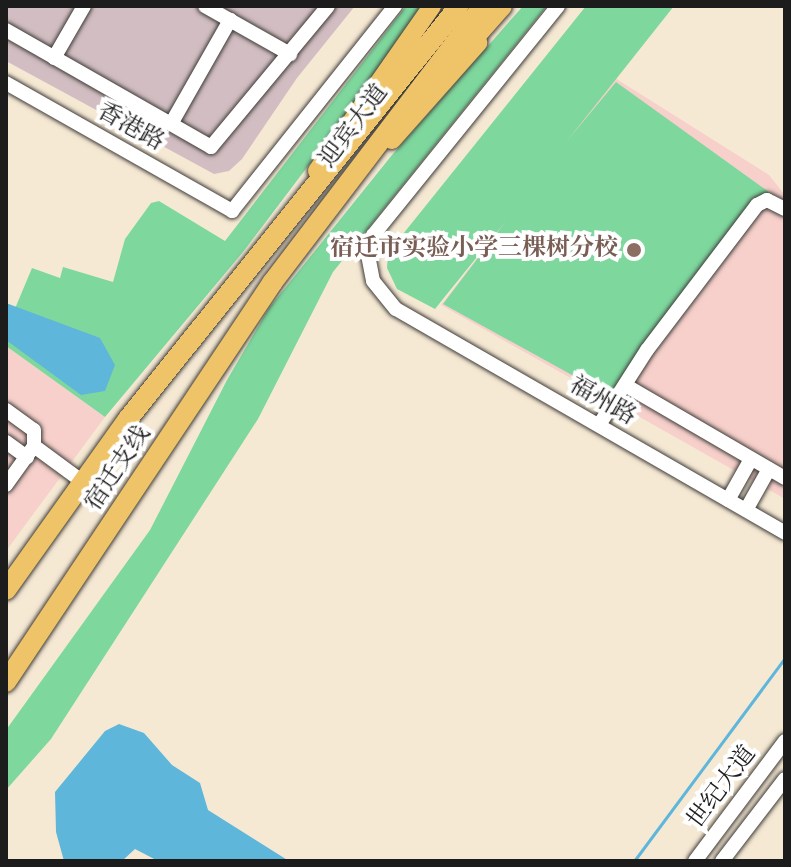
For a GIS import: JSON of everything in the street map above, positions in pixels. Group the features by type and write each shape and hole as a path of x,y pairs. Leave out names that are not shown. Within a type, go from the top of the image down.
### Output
{"highway":[{"path":"297,206 441,6"},
{"name":"迎宾大道","path":"248,266 459,6"},
{"name":"迎宾大道","path":"272,283 383,132 483,6"},
{"path":"383,132 502,6"},
{"name":"宿迁支线","path":"6,590 83,482 248,266"},
{"name":"宿迁支线","path":"6,682 272,283"}],"main road":[{"path":"297,206 347,123 432,6"},
{"path":"314,224 354,186 511,6"}],"street":[{"path":"54,58 84,6"},
{"path":"205,6 290,54"},
{"path":"6,30 171,124 216,146 328,6"},
{"name":"香港路","path":"6,83 232,211 395,6"},
{"name":"福州路","path":"558,6 373,235 368,255 373,281 396,309 785,533"},
{"path":"171,124 230,20"},
{"path":"599,425 757,205 767,200 785,209"},
{"path":"625,385 785,478"},
{"path":"6,410 34,430 30,452 6,485"},
{"path":"6,442 83,482"},
{"path":"728,500 751,459"},
{"path":"746,510 769,469"},
{"name":"世纪大道","path":"695,861 785,741"},
{"name":"世纪大道","path":"722,861 785,779"}],"shaded area":[{"path":"6,6 355,6 297,78 242,159 229,171 214,174 6,61"},
{"name":"宿迁市实验小学三棵树分校","path":"615,78 769,175 785,195 785,499 441,305"},
{"path":"6,346 105,417 6,551"}],"green space":[{"path":"406,6 429,6 243,252 105,417 6,346 6,330 32,268 60,278 63,267 113,282 125,239 151,203 159,201 225,241"},
{"path":"523,6 547,6 333,272 258,419 51,739 6,790 6,730 150,530 227,380 269,308 392,155"},
{"name":"宿迁市实验小学三棵树分校","path":"586,6 674,6 567,141 616,82 773,195 610,396 443,304 506,221 435,309 397,289 387,268 388,255 399,239"}],"water":[{"path":"6,303 100,338 115,365 105,391 81,395 6,340"},
{"path":"119,724 144,733 172,765 200,783 208,810 289,861 158,861 135,849 122,861 64,861 56,832 55,792 105,731"}],"waterway":[{"path":"634,861 785,658"}],"place":[{"name":"宿迁市实验小学三棵树分校","path":"634,250"}]}
